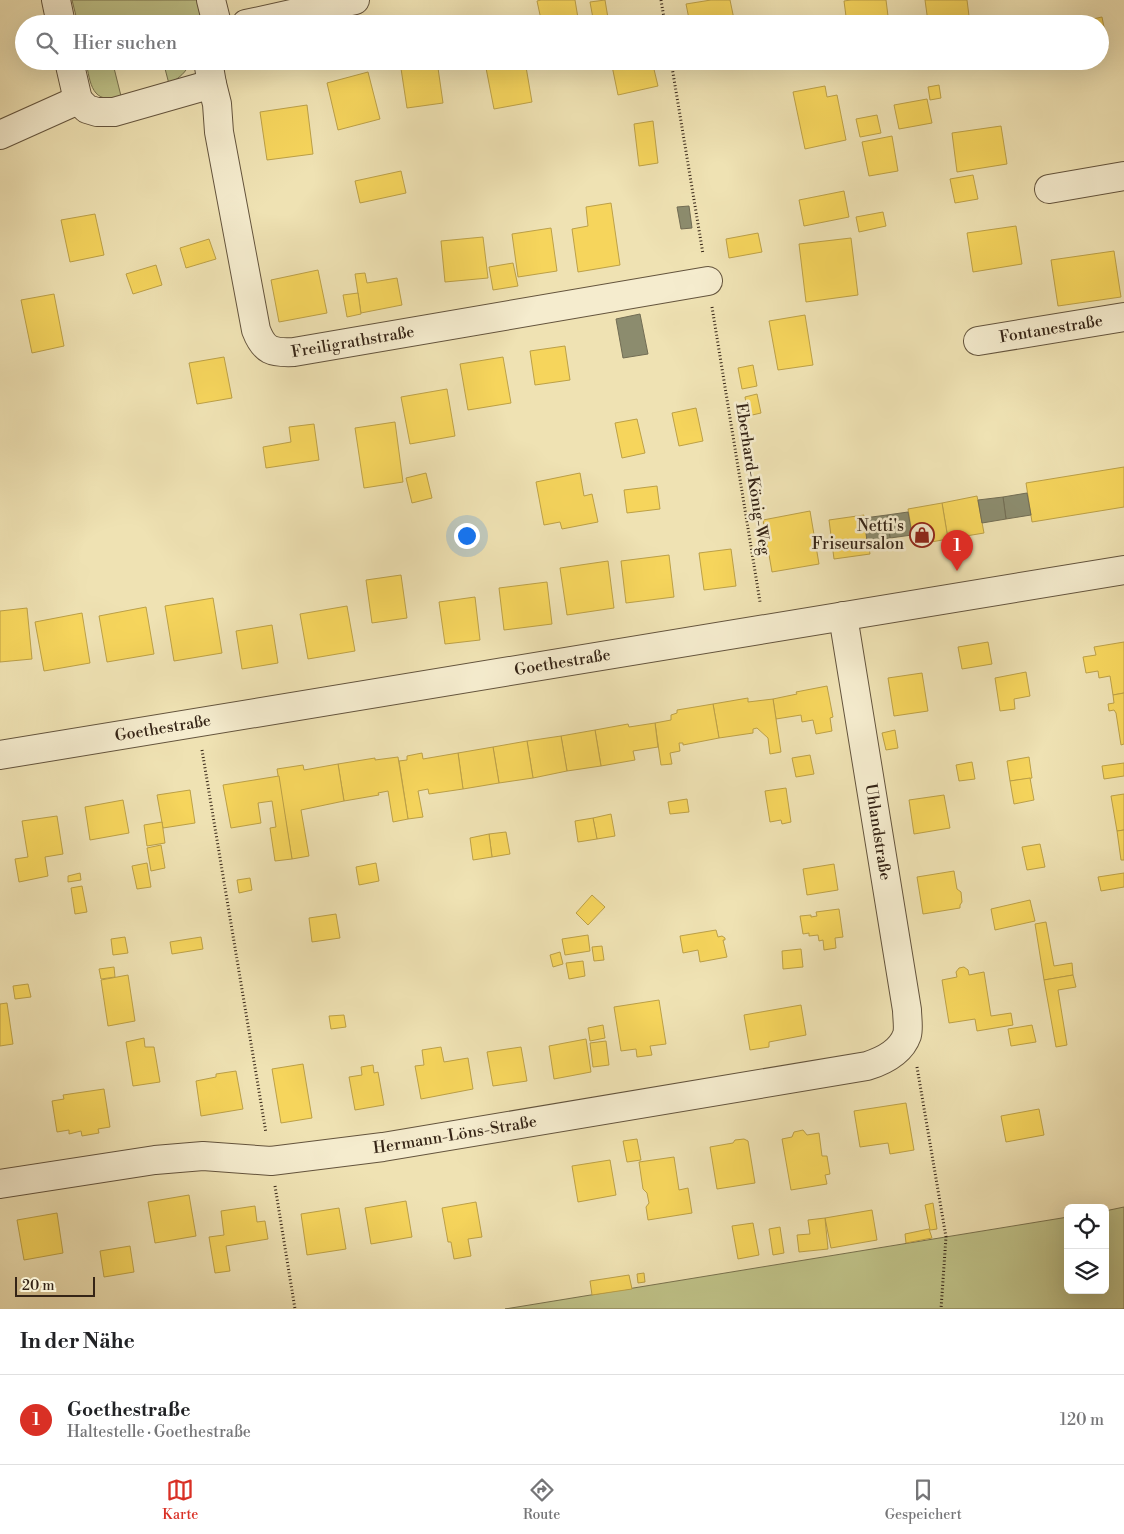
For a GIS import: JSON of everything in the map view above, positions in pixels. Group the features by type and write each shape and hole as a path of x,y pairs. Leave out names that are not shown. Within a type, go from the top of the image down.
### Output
{"street":[{"path":"56,0 59,15"},
{"path":"211,0 215,15"},
{"path":"286,15 354,0"},
{"path":"71,70 78,100 87,109 97,112 114,112 210,73"},
{"name":"Freiligrathstraße","path":"210,73 217,104 219,132 256,330 267,348 276,353 294,352 708,281"},
{"path":"0,135 78,100"},
{"path":"1049,188 1124,176"},
{"name":"Fontanestraße","path":"978,341 1124,317"},
{"name":"Goethestraße","path":"0,755 1124,570"},
{"name":"Uhlandstraße","path":"843,616 907,1010 908,1033 900,1046"},
{"name":"Hermann-Löns-Straße","path":"0,1184 156,1160 232,1157 271,1161 393,1146 867,1066 883,1061 900,1046"}],"path":[{"path":"661,0 664,15"},
{"path":"672,70 699,229"},
{"name":"Eberhard-König-Weg","path":"716,332 764,630"},
{"path":"197,722 295,1309"},
{"path":"900,1046 915,1059 946,1237 941,1309"}],"green space":[{"path":"72,0 201,0 204,15 76,15"},
{"path":"88,70 114,70 121,96 104,98 98,95"},
{"path":"165,70 186,70 176,80 169,84"},
{"path":"1124,1207 1124,1309 505,1309 1064,1218 1064,1294 1109,1294 1109,1210"}],"building: Wohnen":[{"path":"575,0 578,15 540,15 537,1"},
{"path":"605,0 608,15 592,15 590,2"},
{"path":"711,0 730,0 733,15 688,15 686,4"},
{"path":"886,0 888,15 846,15 844,1"},
{"path":"925,0 967,0 969,15 927,15"},
{"path":"401,70 438,70 443,103 407,108"},
{"path":"486,70 527,70 532,102 494,109"},
{"path":"613,70 654,70 658,86 618,95"},
{"path":"368,72 380,119 338,130 327,83"},
{"path":"939,85 941,98 930,100 928,87"},
{"path":"825,86 827,97 837,95 846,140 805,149 793,92"},
{"path":"927,99 932,123 899,129 894,105"},
{"path":"307,105 313,154 267,160 260,112"},
{"path":"877,115 881,133 860,137 856,119"},
{"path":"653,121 658,163 639,166 634,124"},
{"path":"1001,126 1007,164 957,172 952,133"},
{"path":"892,136 898,171 869,176 862,142"},
{"path":"401,171 406,193 360,203 355,181"},
{"path":"973,175 978,199 955,203 950,179"},
{"path":"844,191 849,217 804,226 799,200"},
{"path":"611,203 620,265 578,272 572,229 588,226 586,207"},
{"path":"883,212 886,226 859,232 856,217"},
{"path":"95,214 104,255 70,262 61,220"},
{"path":"1016,226 1022,264 973,272 967,233"},
{"path":"551,228 557,271 518,277 512,234"},
{"path":"758,233 762,252 729,258 726,239"},
{"path":"483,237 488,278 445,282 441,241"},
{"path":"851,238 858,295 806,302 799,244"},
{"path":"209,239 216,259 186,268 180,248"},
{"path":"1114,251 1121,297 1058,306 1051,260"},
{"path":"513,263 518,286 493,290 489,267"},
{"path":"156,265 162,285 133,294 126,274"},
{"path":"318,270 327,313 279,322 271,280"},
{"path":"365,273 367,283 397,278 402,305 361,313 355,274"},
{"path":"358,293 361,314 347,317 343,295"},
{"path":"54,294 64,346 32,353 21,300"},
{"path":"805,315 813,365 778,370 769,321"},
{"path":"565,346 570,380 535,385 530,351"},
{"path":"224,357 232,398 197,404 189,363"},
{"path":"503,357 511,403 468,410 460,364"},
{"path":"753,365 757,386 742,389 738,368"},
{"path":"447,389 455,436 410,444 401,397"},
{"path":"757,394 761,413 748,416 745,397"},
{"path":"696,408 703,441 679,446 672,413"},
{"path":"637,419 645,453 622,458 615,423"},
{"path":"395,422 403,482 364,488 355,428"},
{"path":"314,424 319,460 266,468 263,447 291,442 289,427"},
{"path":"1124,467 1124,507 1032,522 1026,483"},
{"path":"426,473 432,498 412,503 406,478"},
{"path":"580,473 584,496 592,494 598,522 562,529 560,522 544,525 536,482"},
{"path":"657,486 660,509 627,513 624,490"},
{"path":"977,496 984,533 948,539 942,503"},
{"path":"942,503 948,539 914,545 908,509"},
{"path":"810,511 819,564 772,572 763,520"},
{"path":"864,515 870,554 834,559 829,520"},
{"path":"731,549 736,586 704,590 699,553"},
{"path":"669,555 674,597 626,603 621,561"},
{"path":"608,561 614,608 567,615 560,568"},
{"path":"401,575 407,618 372,623 366,580"},
{"path":"547,582 552,624 504,630 499,588"},
{"path":"475,597 480,640 445,644 439,602"},
{"path":"213,598 222,653 174,661 165,606"},
{"path":"347,606 355,651 308,659 300,614"},
{"path":"146,607 154,654 107,662 99,616"},
{"path":"27,608 32,659 0,662 0,611"},
{"path":"82,613 90,663 44,671 35,622"},
{"path":"272,625 278,663 242,669 236,631"},
{"path":"988,642 992,664 962,669 958,647"},
{"path":"1124,642 1124,693 1113,695 1110,676 1099,678 1098,671 1086,673 1083,657 1096,655 1094,647"},
{"path":"1026,672 1030,696 1014,699 1015,709 1000,711 995,678"},
{"path":"922,673 928,711 894,716 888,678"},
{"path":"827,686 833,717 830,718 832,731 816,734 813,720 802,722 801,715 776,719 773,699"},
{"path":"1124,693 1124,744 1121,745 1116,713 1114,710 1109,711 1108,704 1114,703 1113,695"},
{"path":"748,698 748,702 773,699 781,752 770,754 768,738 757,728 753,729 753,733 719,738 713,704"},
{"path":"713,704 719,738 683,745 683,743 679,743 680,751 670,753 672,764 661,765 655,723 671,720 671,715 677,713 677,710"},
{"path":"655,723 658,747 633,751 635,760 601,766 595,730 628,724 629,727"},
{"path":"595,730 601,766 567,771 561,736"},
{"path":"895,730 898,748 886,750 882,733"},
{"path":"561,736 567,771 533,778 527,741"},
{"path":"527,741 533,778 499,783 493,747"},
{"path":"493,747 499,783 463,789 458,753"},
{"path":"422,753 423,759 458,753 463,789 429,794 428,789 418,791 423,817 408,819 399,761 407,760 407,756"},
{"path":"810,755 814,774 796,777 792,758"},
{"path":"398,757 408,819 393,822 388,791 378,793 379,795 344,801 338,764 375,758 375,760"},
{"path":"1029,757 1032,778 1010,781 1007,761"},
{"path":"972,762 975,779 959,781 956,765"},
{"path":"1124,763 1124,776 1104,779 1102,766"},
{"path":"338,764 344,801 301,810 309,856 292,859 277,769 303,765 304,770"},
{"path":"279,776 292,859 275,861 270,828 276,827 272,801 258,803 261,823 231,828 223,785"},
{"path":"1030,778 1034,800 1014,804 1010,781"},
{"path":"786,788 791,822 782,824 781,820 770,822 765,791"},
{"path":"190,790 195,823 163,828 157,795"},
{"path":"1124,794 1124,830 1117,831 1111,796"},
{"path":"944,795 950,828 914,834 909,800"},
{"path":"687,799 689,812 670,814 668,802"},
{"path":"123,800 129,833 90,840 85,807"},
{"path":"611,814 615,836 597,839 593,818"},
{"path":"57,816 63,854 45,857 48,876 19,882 15,859 28,857 22,821"},
{"path":"593,818 597,839 578,842 575,821"},
{"path":"162,822 165,843 147,846 144,825"},
{"path":"1124,830 1124,860 1121,860 1117,831"},
{"path":"506,832 510,854 492,857 489,834"},
{"path":"489,834 492,857 473,860 470,838"},
{"path":"1040,844 1045,867 1027,870 1022,847"},
{"path":"161,845 165,868 151,871 147,848"},
{"path":"147,863 151,887 137,889 132,866"},
{"path":"376,863 379,881 359,885 356,867"},
{"path":"834,864 838,890 807,895 803,869"},
{"path":"954,871 957,889 961,892 962,902 960,908 923,914 917,877"},
{"path":"80,873 81,880 68,882 68,876"},
{"path":"1124,873 1124,887 1101,891 1098,877"},
{"path":"250,878 252,890 239,893 237,880"},
{"path":"82,886 87,912 75,914 71,888"},
{"path":"592,895 605,907 588,925 576,913"},
{"path":"1030,900 1035,921 995,930 991,909"},
{"path":"839,909 843,937 835,938 836,948 824,950 823,940 819,941 818,935 809,936 809,933 803,934 800,916 817,916 816,912"},
{"path":"336,914 340,938 312,942 309,918"},
{"path":"1046,922 1054,966 1072,963 1073,975 1044,980 1035,924"},
{"path":"716,930 718,937 722,936 725,938 723,940 727,957 700,962 698,950 683,953 680,936"},
{"path":"588,935 590,951 565,955 562,939"},
{"path":"125,937 128,953 113,955 111,939"},
{"path":"201,937 203,949 172,954 170,942"},
{"path":"602,946 604,960 594,961 592,947"},
{"path":"801,949 803,967 783,969 782,951"},
{"path":"560,952 563,964 553,967 550,955"},
{"path":"583,961 585,976 569,979 566,963"},
{"path":"114,967 115,977 101,979 99,969"},
{"path":"964,967 968,970 969,975 984,972 991,1016 1011,1013 1013,1025 977,1031 975,1019 949,1023 942,980 957,977 956,972 959,968"},
{"path":"128,975 135,1021 108,1026 101,980"},
{"path":"1073,975 1076,987 1058,990 1067,1045 1056,1047 1044,980"},
{"path":"28,984 31,997 15,999 13,986"},
{"path":"659,1000 666,1044 650,1046 652,1055 637,1057 636,1049 621,1051 614,1007"},
{"path":"7,1003 13,1044 0,1046 0,1004"},
{"path":"801,1005 806,1035 769,1042 769,1047 750,1050 744,1015"},
{"path":"344,1015 346,1027 331,1029 329,1016"},
{"path":"603,1025 605,1038 590,1041 588,1028"},
{"path":"1032,1025 1036,1042 1011,1046 1008,1029"},
{"path":"144,1038 145,1047 154,1047 160,1082 133,1086 126,1042"},
{"path":"586,1039 591,1072 554,1079 549,1046"},
{"path":"606,1041 609,1065 593,1067 590,1043"},
{"path":"441,1047 444,1062 468,1058 473,1089 421,1099 415,1066 424,1065 422,1050"},
{"path":"521,1047 527,1081 493,1086 487,1052"},
{"path":"303,1064 312,1118 281,1123 272,1069"},
{"path":"373,1065 374,1073 378,1072 384,1105 355,1110 349,1077 362,1075 361,1067"},
{"path":"236,1071 243,1109 201,1116 196,1081 216,1077 216,1074"},
{"path":"104,1089 110,1127 98,1129 99,1133 82,1136 81,1131 69,1134 69,1130 57,1132 52,1101 64,1099 63,1095"},
{"path":"906,1103 914,1150 890,1154 888,1143 860,1147 854,1111"},
{"path":"1039,1109 1044,1135 1006,1142 1001,1116"},
{"path":"803,1130 807,1135 819,1133 822,1156 827,1156 830,1174 825,1175 827,1184 791,1190 782,1139 792,1137 794,1132"},
{"path":"637,1139 641,1160 627,1162 623,1141"},
{"path":"744,1139 748,1141 755,1183 717,1189 710,1147"},
{"path":"674,1157 679,1190 688,1188 692,1213 648,1220 646,1207 649,1203 647,1193 643,1189 639,1162"},
{"path":"610,1160 616,1195 578,1202 572,1166"},
{"path":"189,1195 196,1236 155,1243 148,1202"},
{"path":"406,1201 412,1237 371,1244 365,1208"},
{"path":"476,1202 482,1237 468,1239 471,1256 454,1259 451,1242 448,1242 442,1208"},
{"path":"933,1203 937,1229 930,1230 925,1205"},
{"path":"255,1206 257,1222 265,1221 268,1239 226,1246 230,1271 215,1273 209,1237 224,1235 221,1211"},
{"path":"339,1208 346,1249 307,1255 301,1214"},
{"path":"872,1210 877,1240 831,1248 825,1218"},
{"path":"57,1213 63,1253 24,1260 17,1220"},
{"path":"825,1218 828,1249 799,1252 797,1235 810,1234 808,1220"},
{"path":"753,1223 759,1255 738,1259 732,1226"},
{"path":"780,1227 784,1253 773,1255 769,1229"},
{"path":"929,1229 932,1238 906,1243 905,1234"},
{"path":"130,1246 134,1272 104,1277 100,1251"},
{"path":"644,1273 645,1282 638,1283 637,1274"},
{"path":"629,1275 632,1289 592,1295 590,1281"}],"building: Industrie":[{"path":"689,206 692,228 681,229 677,207"},
{"path":"640,314 648,354 623,358 616,319"},
{"path":"1027,493 1031,515 1006,519 1003,497"},
{"path":"1003,497 1006,519 982,523 978,500"},
{"path":"908,512 912,535 890,538 887,515"},
{"path":"887,515 890,538 867,541 864,518"}],"place":[{"name":"Netti's Friseursalon","path":"922,535"},
{"name":"Goethestraße","path":"957,571"}]}
